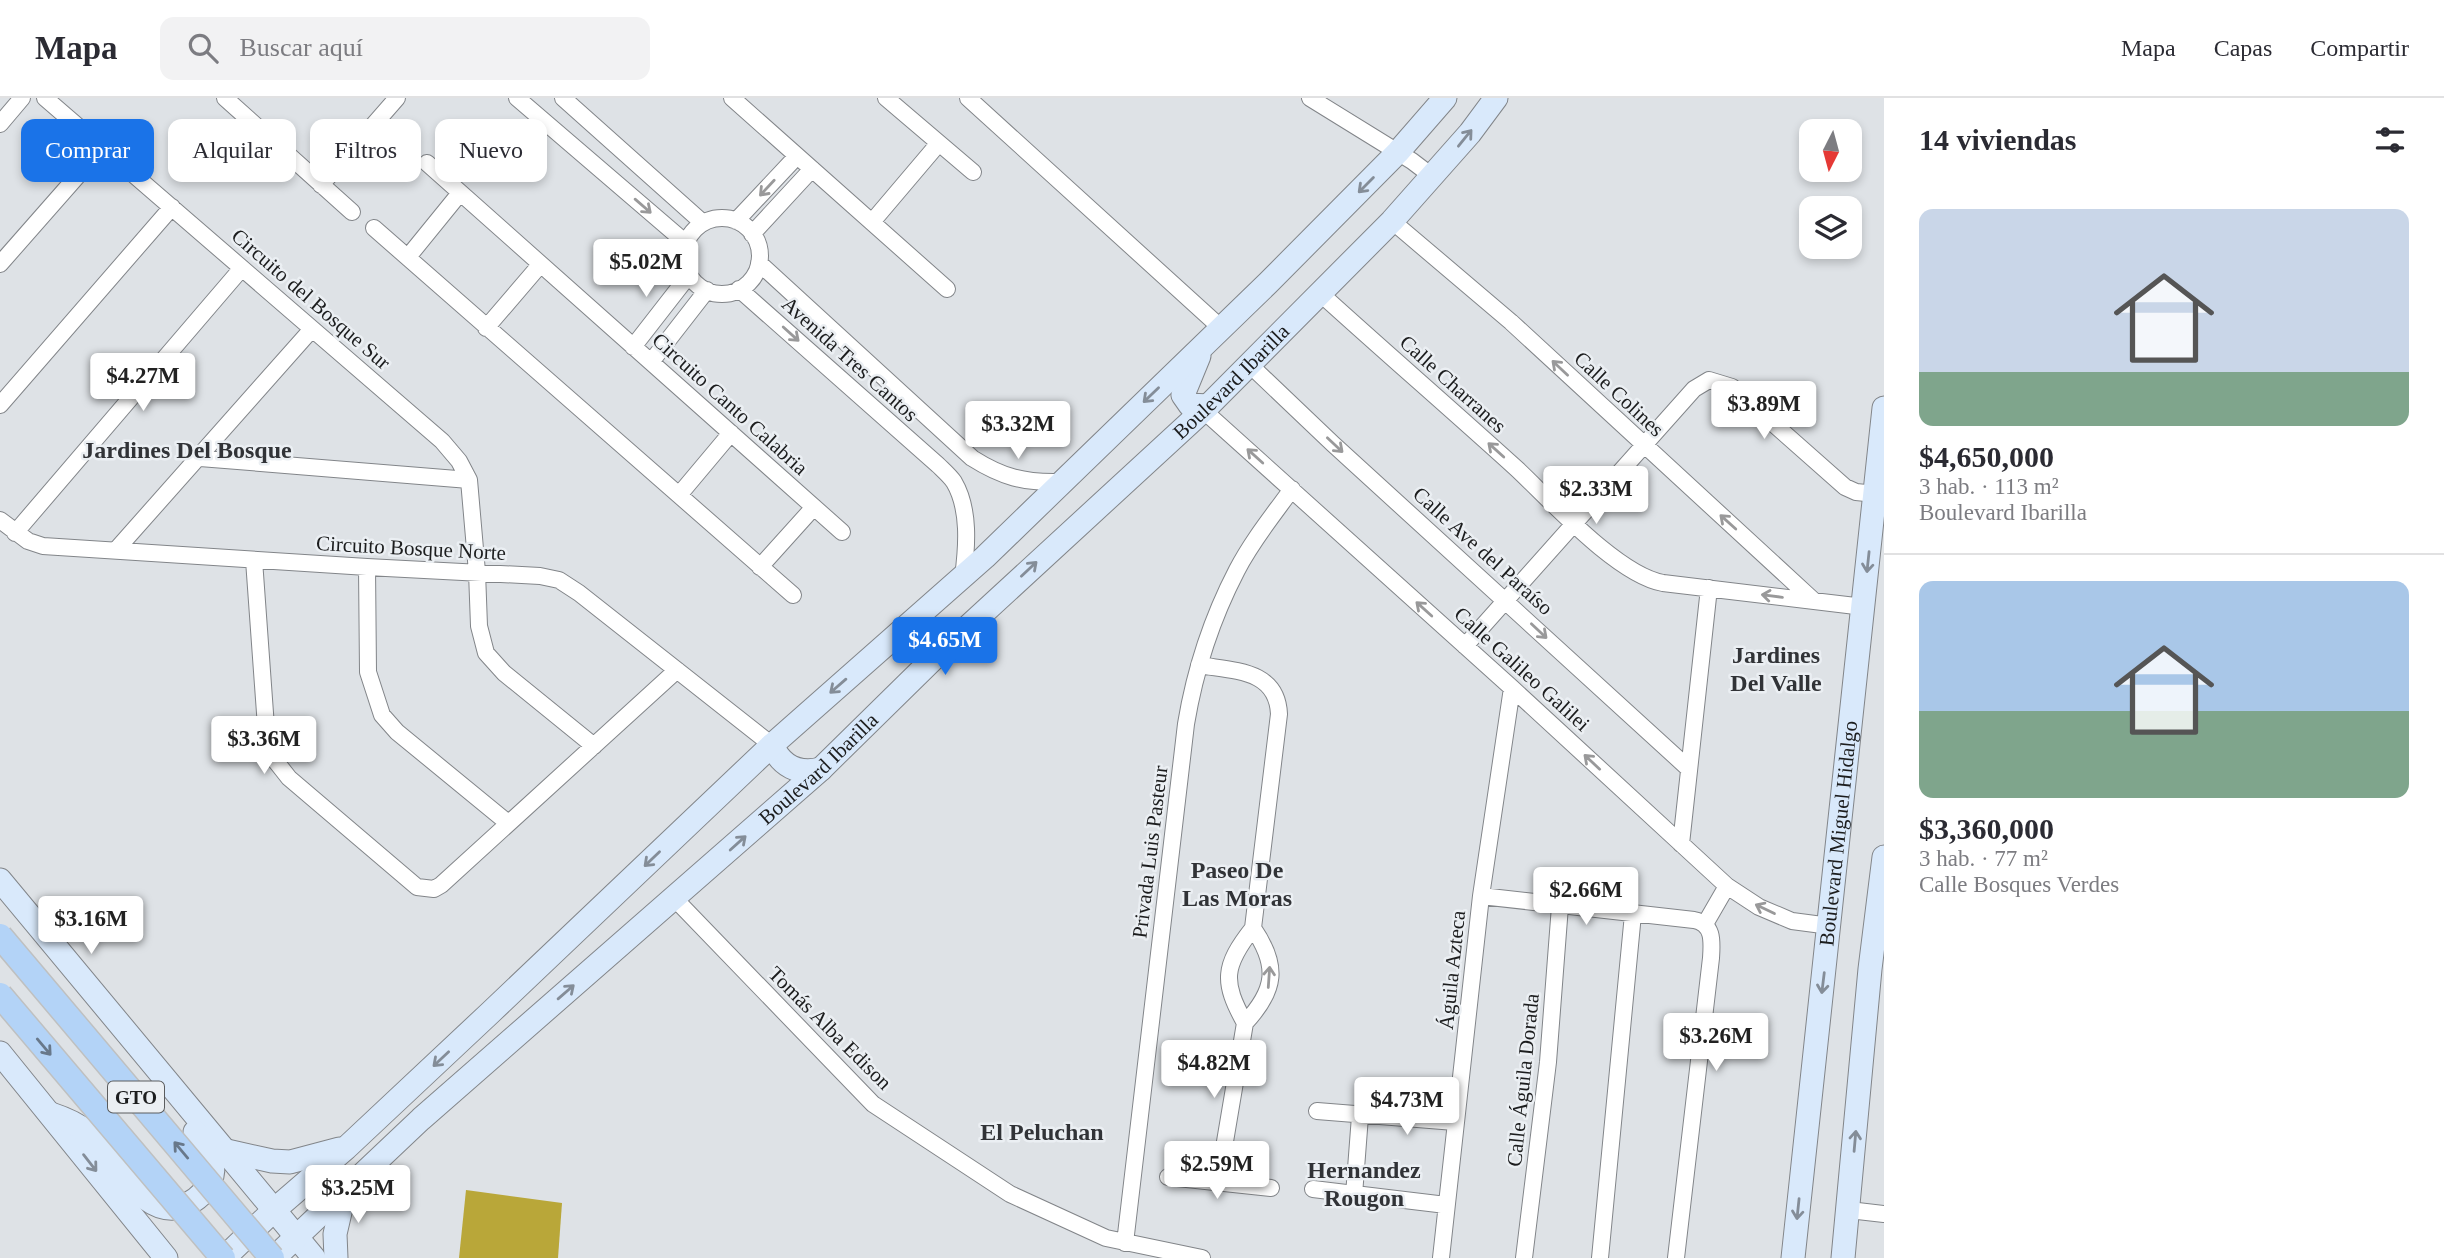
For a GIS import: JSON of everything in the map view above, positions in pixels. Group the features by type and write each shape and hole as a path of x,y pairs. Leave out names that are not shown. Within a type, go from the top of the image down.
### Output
{"main road":[{"path":"224,1258 273,1210 346,1148 772,745 985,557 1268,283 1398,152 1445,98"},
{"name":"Boulevard Ibarilla","path":"273,1258 494,1055 821,769 933,659 1205,408 1392,221 1433,177 1496,98"},
{"path":"1205,408 1190,405 1183,395 1212,335"},
{"name":"Boulevard Miguel Hidalgo","path":"1793,1258 1864,607 1880,502 1884,408"},
{"path":"933,659 946,635 991,593 995,586 996,574 985,557"},
{"path":"772,745 778,758 795,770 808,772 821,769"},
{"path":"1843,1258 1877,975 1884,857"},
{"path":"0,880 314,1258"},
{"name":"GTO","path":"0,936 273,1258"},
{"name":"GTO","path":"0,995 224,1258"},
{"path":"0,1053 164,1257"},
{"path":"51,1114 84,1130 150,1203 168,1209 195,1200 203,1194 212,1178 213,1164 208,1149 162,1090 148,1060"},
{"path":"227,1151 272,1161 290,1162 346,1148"},
{"path":"336,1258 335,1234 345,1191"}],"street":[{"path":"0,124 22,98"},
{"name":"Circuito del Bosque Sur","path":"45,98 69,119"},
{"path":"225,98 245,104 320,185 352,212"},
{"path":"320,185 397,98"},
{"path":"517,98 686,243"},
{"path":"563,98 704,223"},
{"path":"732,98 947,289"},
{"path":"886,98 973,172"},
{"path":"968,98 1212,335"},
{"path":"1310,98 1398,152 1433,177"},
{"path":"872,222 939,143"},
{"path":"736,221 797,156"},
{"name":"Circuito Canto Calabria","path":"427,163 842,532"},
{"path":"752,234 812,169"},
{"path":"0,264 72,182"},
{"name":"Circuito del Bosque Sur","path":"142,182 442,441 459,461 468,480 479,626 486,653 504,673 594,746"},
{"path":"408,257 460,194"},
{"path":"0,405 172,207"},
{"path":"724,218 736,221 752,234 759,253 759,263 748,283 739,289 718,293 707,290 689,275 684,253 686,243 690,235 704,223 724,218"},
{"name":"Calle Colines","path":"1392,221 1511,322 1814,601"},
{"path":"374,228 793,596"},
{"name":"Avenida Tres Cantos","path":"759,263 972,458 1014,479 1037,483 1060,482"},
{"path":"486,328 540,265"},
{"path":"15,533 243,268"},
{"path":"633,347 689,275"},
{"name":"Avenida Tres Cantos","path":"739,289 954,482 966,528 963,577"},
{"path":"651,362 707,290"},
{"name":"Calle Charranes","path":"1321,294 1625,568 1639,576 1663,583 1864,607"},
{"path":"116,550 312,329"},
{"name":"Calle Ave del Paraíso","path":"1250,365 1688,768"},
{"path":"1465,646 1643,444 1704,381 1715,380 1732,387 1845,487 1880,502"},
{"name":"Calle Galileo Galilei","path":"1205,408 1727,886 1759,907 1792,921 1830,926"},
{"path":"679,495 731,433"},
{"path":"200,458 468,480"},
{"name":"Privada Luis Pasteur","path":"1125,1244 1186,723 1199,665 1237,568 1258,534 1292,489"},
{"path":"760,567 814,507"},
{"name":"Circuito Bosque Norte","path":"0,520 28,541 43,546 540,576 559,580 772,745"},
{"path":"254,560 266,727 274,759 289,778 417,887 434,889 441,885 677,670"},
{"path":"367,567 368,673 382,715 397,732 508,823"},
{"path":"1681,844 1709,588"},
{"path":"1199,665 1250,674 1272,687 1278,699 1279,714 1253,928 1237,950 1229,975 1231,996 1245,1023"},
{"name":"Águila Azteca","path":"1441,1258 1481,896 1512,688"},
{"path":"1700,922 1727,886"},
{"path":"1481,896 1700,922 1711,935 1711,958 1676,1258"},
{"name":"Tomás Alba Edison","path":"675,899 873,1104 1010,1194 1106,1238 1202,1258"},
{"name":"Calle Águila Dorada","path":"1524,1258 1548,1062 1560,906"},
{"path":"1600,1258 1633,914"},
{"path":"1218,1183 1245,1023 1262,1004 1270,984 1267,951 1253,928"},
{"path":"1317,1111 1455,1122"},
{"path":"1354,1195 1360,1116"},
{"path":"1168,1177 1271,1188"},
{"path":"1313,1189 1446,1205"},
{"path":"1849,1210 1884,1214"}],"building":[{"path":"466,1190 562,1203 558,1258 459,1258"}],"district":[{"name":"Jardines Del Bosque","path":"187,450"},
{"name":"Jardines Del Valle","path":"1776,669"},
{"name":"Paseo De Las Moras","path":"1237,884"},
{"name":"El Peluchan","path":"1042,1132"},
{"name":"Hernandez Rougon","path":"1364,1184"}]}
